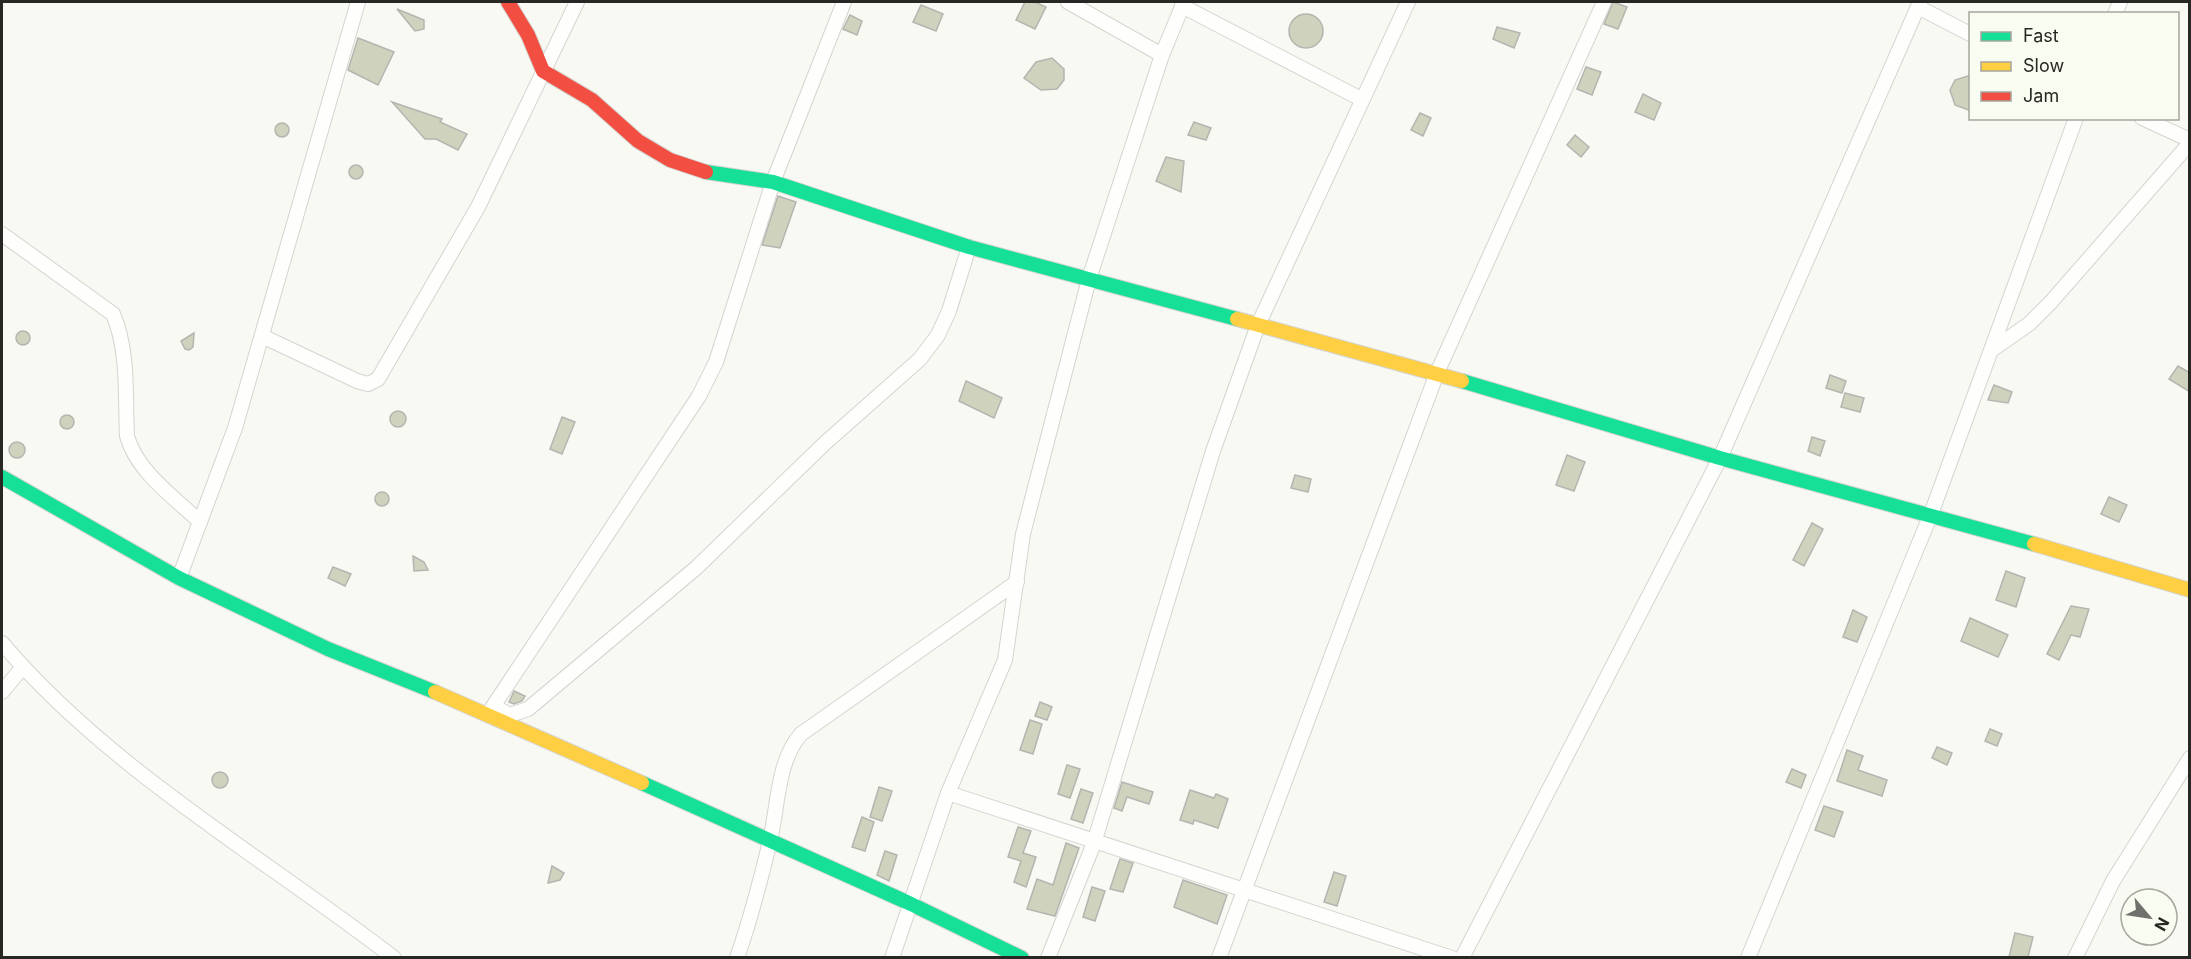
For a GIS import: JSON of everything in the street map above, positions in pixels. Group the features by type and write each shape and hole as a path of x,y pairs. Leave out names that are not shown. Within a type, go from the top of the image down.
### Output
{"street":[{"path":"179,578 235,428 358,2"},
{"path":"508,2 528,35 543,71 592,100 638,141 670,160 699,171 773,182 969,247 1437,372 1720,458 1931,514 2190,590"},
{"path":"262,336 357,381 368,384 378,379 478,207 577,2"},
{"path":"490,710 699,396 716,362 773,182 844,2"},
{"path":"1068,2 1162,55"},
{"path":"1048,957 1094,843 1213,452 1258,325 1408,2"},
{"path":"1219,957 1437,372 1604,2"},
{"path":"892,957 948,793 1005,660 1023,534 1089,279 1162,55 1183,4 1361,99"},
{"path":"1462,957 1720,458 1919,4 1969,33"},
{"path":"1748,957 1931,514 2075,120"},
{"path":"1993,349 2029,324 2051,302 2190,142 2146,120"},
{"path":"2,234 114,314 120,328 123,350 127,436 130,448 138,462 200,522"},
{"path":"490,710 510,715 528,709 696,568 824,444 920,359 938,335 949,311 969,247"},
{"path":"2,477 179,578 328,649 490,710 1022,957"},
{"path":"737,957 770,840 787,757 801,734 1017,582"},
{"path":"2,643 22,668 65,712 136,770 394,957"},
{"path":"2,692 22,668"},
{"path":"2075,957 2113,881 2190,758"},
{"path":"948,793 1094,843 1452,957"}],"building":[{"path":"1025,2 1035,2 1046,7 1035,29 1016,20"},
{"path":"1613,2 1627,7 1618,29 1604,24"},
{"path":"921,5 943,14 936,31 913,22"},
{"path":"397,9 424,20 424,29 415,31"},
{"path":"1306,14 1318,19 1323,31 1318,43 1306,48 1294,43 1289,31 1294,19"},
{"path":"850,15 862,21 857,35 843,29"},
{"path":"1497,27 1520,33 1514,48 1493,39"},
{"path":"358,38 394,52 378,85 348,70"},
{"path":"1052,58 1064,69 1064,80 1057,89 1041,90 1024,78 1036,62"},
{"path":"1586,67 1601,72 1592,95 1577,89"},
{"path":"1969,76 1969,110 1955,105 1950,90 1955,80"},
{"path":"1643,94 1661,103 1654,120 1635,112"},
{"path":"392,102 442,119 440,122 467,134 458,150 436,139 425,139"},
{"path":"1420,113 1431,118 1423,136 1411,130"},
{"path":"1194,122 1211,128 1206,140 1188,135"},
{"path":"282,123 287,125 289,130 287,135 282,137 277,135 275,130 277,125"},
{"path":"1575,135 1589,147 1581,157 1567,145"},
{"path":"1166,157 1184,161 1181,192 1156,181"},
{"path":"356,165 361,167 363,172 361,177 356,179 351,177 349,172 351,167"},
{"path":"778,196 796,202 780,248 762,245"},
{"path":"20,331 26,331 30,338 26,345 20,345 16,341 16,335"},
{"path":"194,333 193,347 189,350 185,349 181,341"},
{"path":"2178,366 2190,373 2190,392 2169,379"},
{"path":"1830,375 1846,381 1842,393 1826,388"},
{"path":"966,381 1002,398 994,418 959,401"},
{"path":"1994,385 2012,392 2008,403 1988,400"},
{"path":"1845,393 1864,398 1860,412 1841,407"},
{"path":"398,411 404,413 406,419 404,425 398,427 392,425 390,419 392,413"},
{"path":"67,415 72,417 74,422 72,427 67,429 62,427 60,422 62,417"},
{"path":"562,417 575,422 562,454 550,449"},
{"path":"1812,437 1825,441 1820,456 1808,451"},
{"path":"17,442 25,450 17,458 9,450"},
{"path":"1567,455 1585,462 1574,491 1556,485"},
{"path":"1295,475 1311,479 1308,492 1291,488"},
{"path":"382,492 387,494 389,499 387,504 382,506 377,504 375,499 377,494"},
{"path":"2109,497 2127,505 2119,522 2101,514"},
{"path":"1812,523 1823,529 1804,566 1793,560"},
{"path":"413,556 424,562 428,570 414,571"},
{"path":"333,567 351,574 345,586 328,578"},
{"path":"2006,571 2025,578 2016,607 1996,600"},
{"path":"2071,606 2089,609 2080,637 2071,635 2059,660 2047,654"},
{"path":"1853,610 1867,617 1857,642 1843,637"},
{"path":"1970,618 2008,635 1998,657 1961,641"},
{"path":"514,691 525,696 522,701 514,704 509,702"},
{"path":"1040,702 1052,707 1047,720 1035,716"},
{"path":"1030,720 1042,724 1033,754 1020,750"},
{"path":"1990,729 2002,734 1997,746 1985,741"},
{"path":"1937,747 1952,753 1947,765 1932,758"},
{"path":"1847,750 1863,756 1858,770 1887,780 1882,796 1837,781"},
{"path":"1067,765 1080,769 1070,798 1058,794"},
{"path":"1792,769 1806,775 1801,788 1786,782"},
{"path":"217,772 223,772 228,780 226,786 217,788 212,783 212,777"},
{"path":"1122,782 1153,792 1149,804 1127,797 1122,811 1114,808"},
{"path":"879,787 892,791 882,821 870,817"},
{"path":"1081,789 1093,793 1083,823 1071,819"},
{"path":"1190,790 1214,798 1216,794 1228,799 1218,828 1194,820 1193,824 1180,820"},
{"path":"1824,806 1843,812 1834,837 1815,830"},
{"path":"862,817 874,822 865,851 852,847"},
{"path":"1018,827 1031,831 1023,853 1036,857 1026,887 1014,882 1021,861 1008,857"},
{"path":"1066,843 1079,848 1055,916 1027,909 1037,879 1053,885"},
{"path":"885,851 897,855 889,881 877,875"},
{"path":"1120,859 1133,863 1123,892 1110,889"},
{"path":"552,866 564,873 560,880 548,883"},
{"path":"1334,872 1346,876 1337,906 1324,902"},
{"path":"1183,880 1227,895 1217,924 1174,907"},
{"path":"1092,887 1105,891 1095,921 1083,917"},
{"path":"2015,933 2033,937 2028,957 2009,957"}],"traffic: fast":[{"path":"706,172 773,182 969,247 1237,319"},
{"path":"1462,381 1720,458 2034,544"},
{"path":"2,477 179,578 328,649 435,692"},
{"path":"642,783 911,904 1022,958"}],"traffic: slow":[{"path":"1237,319 1462,381"},
{"path":"2034,544 2190,590"},
{"path":"435,692 642,783"}],"traffic: jam":[{"path":"508,2 528,35 543,71 592,100 638,141 670,160 706,172"}]}
